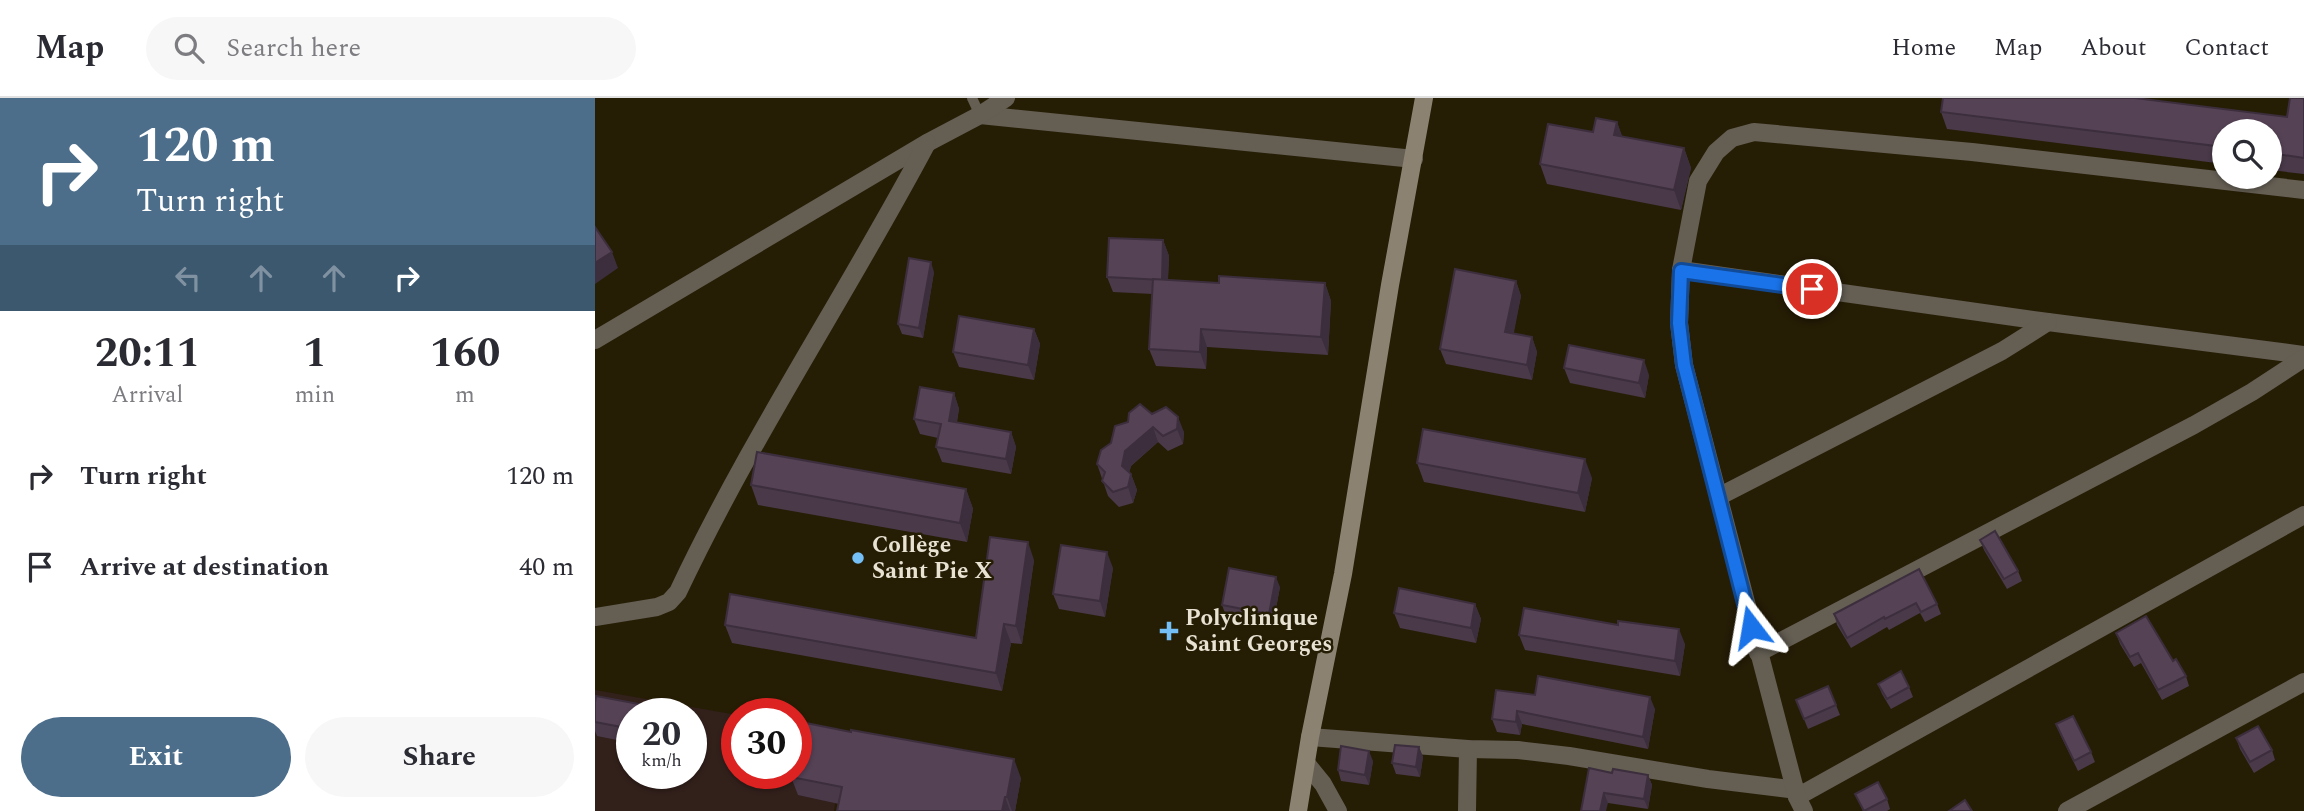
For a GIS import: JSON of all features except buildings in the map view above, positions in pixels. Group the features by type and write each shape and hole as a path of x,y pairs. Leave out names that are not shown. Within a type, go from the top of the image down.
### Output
{"street":[{"path":"595,341 927,143 980,116 1006,98"},
{"path":"1298,811 1343,574 1390,285 1424,98"},
{"path":"980,116 1414,159"},
{"path":"1799,799 1758,653 1684,365 1679,323 1681,271 1699,181 1716,152 1732,138 1755,132 1972,152 2304,190"},
{"path":"595,617 657,607 670,602 678,592 768,422 883,226 927,143"},
{"path":"1681,271 2304,356"},
{"path":"1718,497 2002,351 2048,322"},
{"path":"1758,653 2194,425 2252,392 2304,356"},
{"path":"1310,737 1468,749 1518,750 1569,756 1708,779 1799,799 2304,515"},
{"path":"2067,811 2304,682"},
{"path":"1467,811 1468,749"},
{"path":"1306,763 1323,784 1338,811"}],"lane":[{"path":"971,98 980,116"}],"shaded area":[{"path":"595,690 640,698 616,698 616,789 707,789 707,710 721,712 721,789 812,789 812,761 847,734 834,811 595,811"}],"place":[{"name":"Collège Saint Pie X","path":"858,558"},
{"name":"Polyclinique Saint Georges","path":"1169,631"}],"route":[{"path":"1751,627 1684,365 1679,323 1681,271 1812,289"}]}
